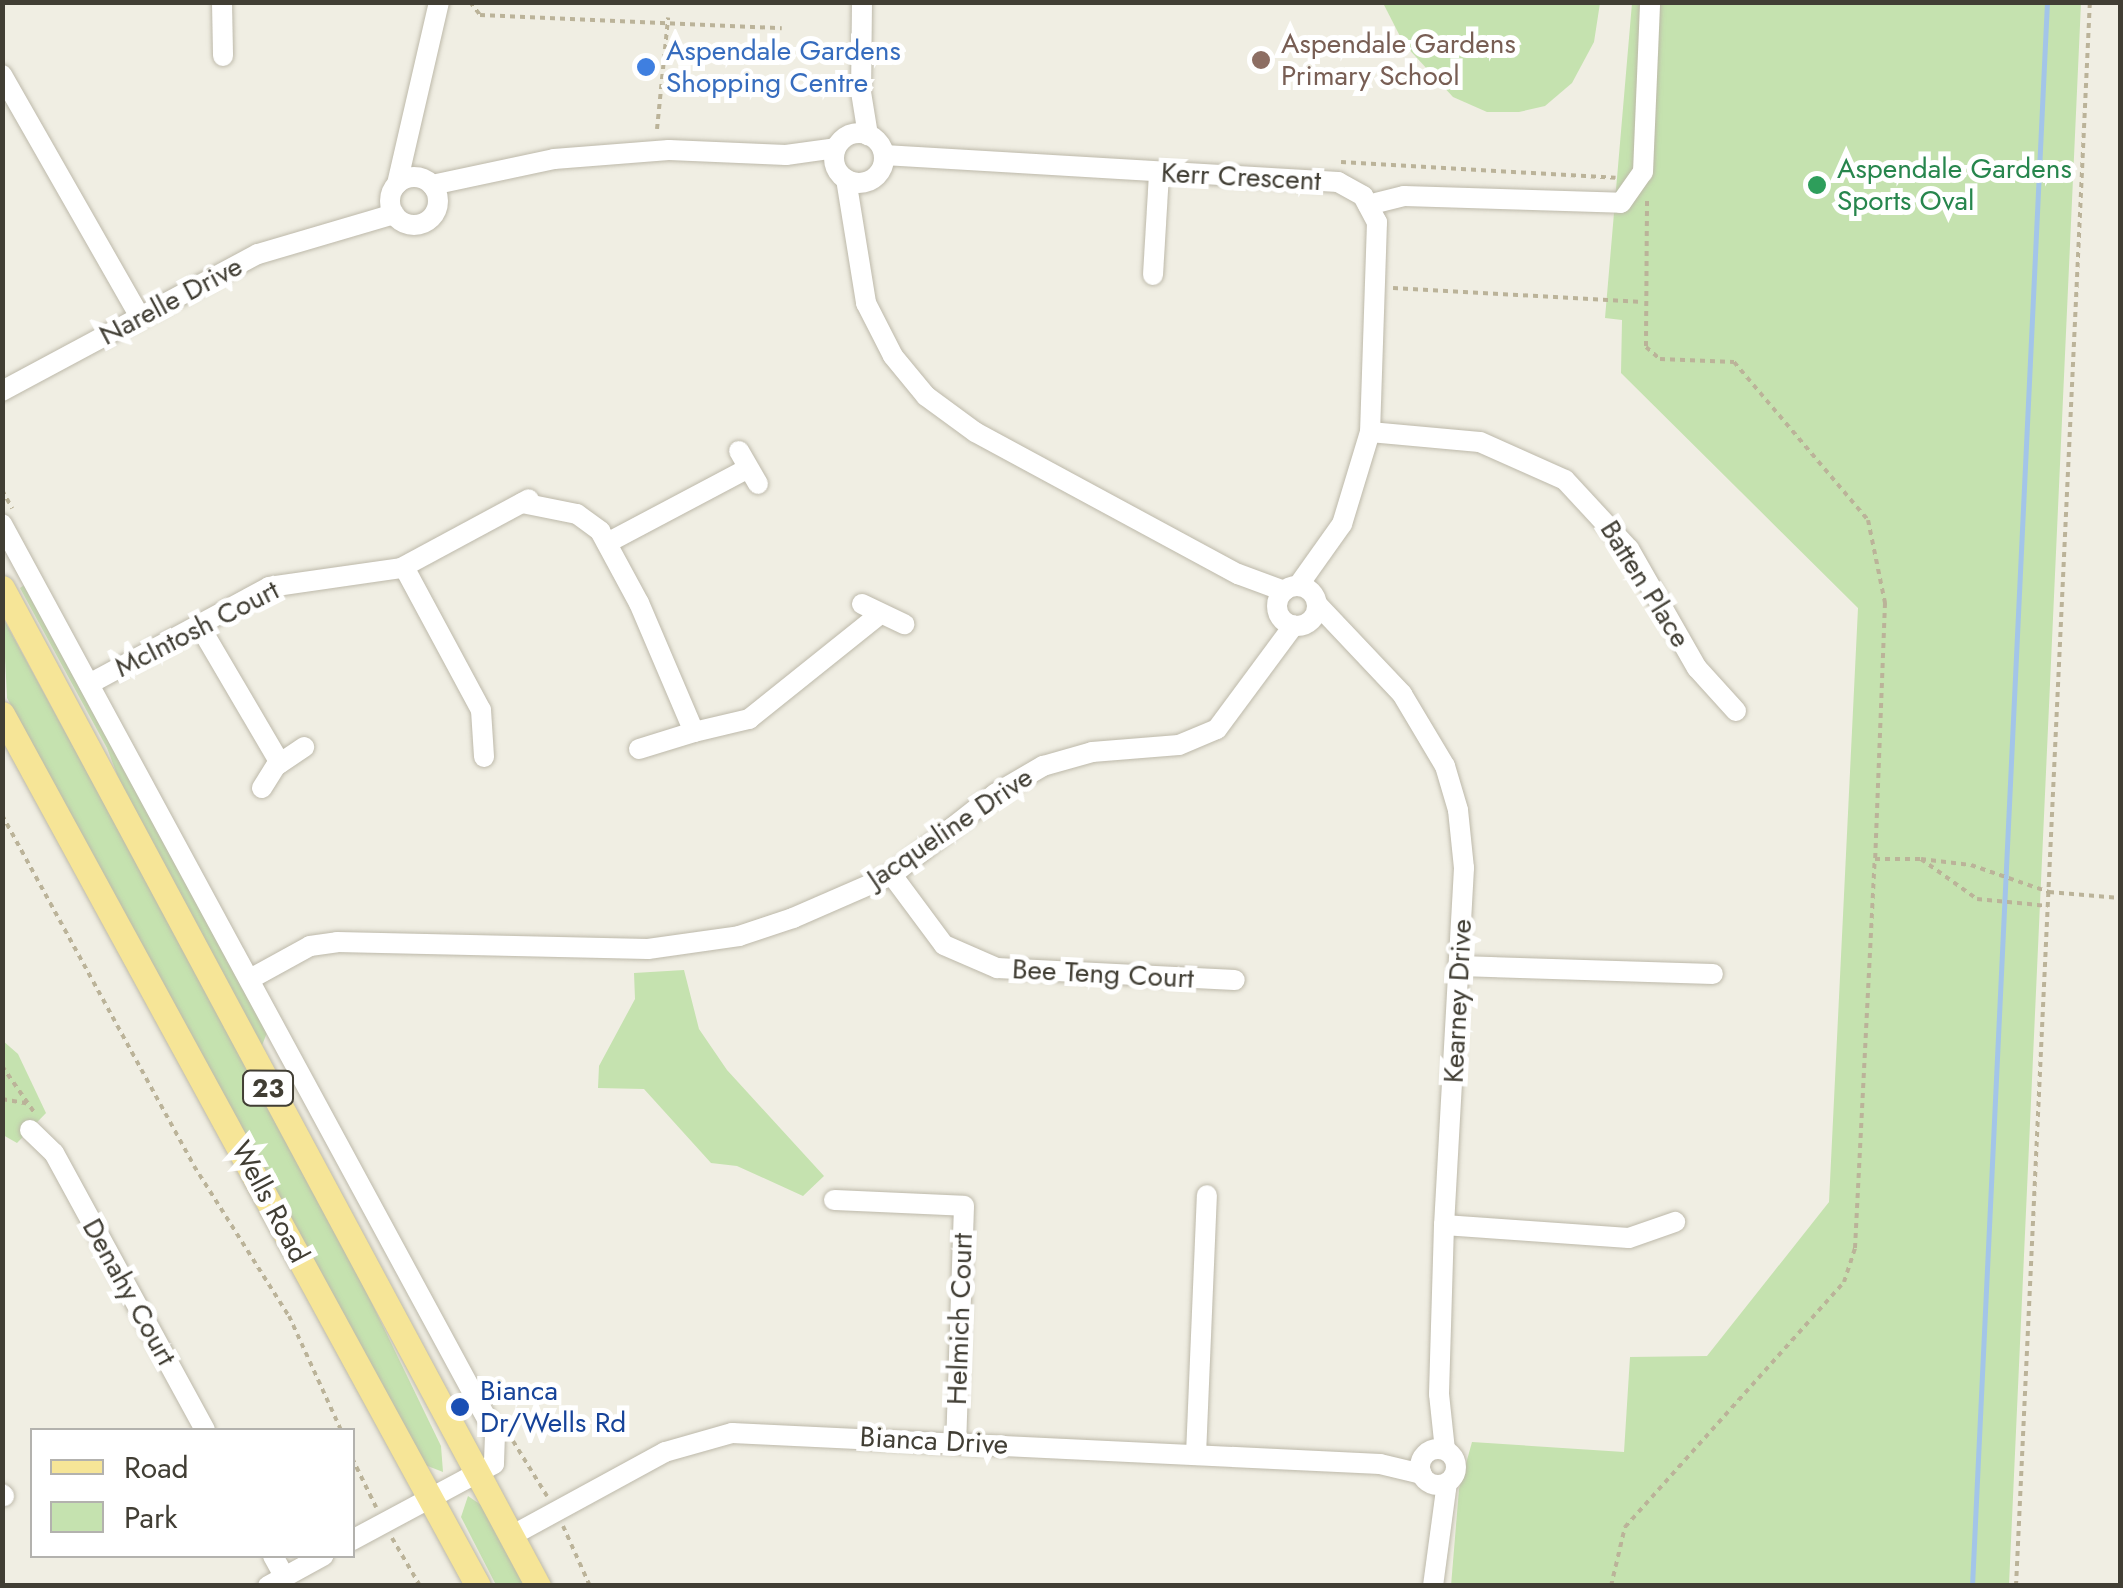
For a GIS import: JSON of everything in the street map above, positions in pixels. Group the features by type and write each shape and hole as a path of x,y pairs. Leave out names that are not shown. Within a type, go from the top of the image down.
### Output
{"main road":[{"name":"Wells Road","path":"2,588 538,1586"},
{"name":"Wells Road","path":"2,714 478,1586"}],"street":[{"path":"222,2 223,56"},
{"path":"410,127 429,189 423,223 407,224 394,198 410,127 439,2"},
{"name":"Kearney Drive","path":"862,2 860,92 850,158 855,240 877,329 926,396 975,432 1297,606 1353,642 1402,694 1445,766 1458,810 1464,868 1444,1225 1439,1394 1432,1466 1436,1530 1433,1586"},
{"path":"1297,606 1358,487 1370,432 1377,222 1368,206 1404,196 1621,203 1640,184 1650,2"},
{"path":"2,75 140,317"},
{"path":"394,198 554,159 650,152 850,158 882,163"},
{"path":"850,158 882,163"},
{"name":"Kerr Crescent","path":"882,163 933,159 1338,182 1368,206"},
{"path":"1153,275 1159,174"},
{"name":"Narelle Drive","path":"2,391 258,254 346,224 394,198"},
{"name":"Batten Place","path":"1370,432 1480,442 1565,480 1628,549 1697,668 1736,711"},
{"path":"694,732 607,543 747,468"},
{"name":"McIntosh Court","path":"89,684 269,588 404,567 525,501 581,516 607,543"},
{"path":"2,524 495,1434 497,1458 355,1538"},
{"path":"404,567 481,710 484,756"},
{"name":"Jacqueline Drive","path":"250,979 310,946 337,942 588,952 691,945 793,918 892,875 995,794 1043,766 1082,754 1179,745 1217,729 1267,661 1297,606"},
{"path":"639,749 753,716 871,609 904,624"},
{"path":"199,625 280,763"},
{"path":"262,788 280,763 304,747"},
{"name":"Bee Teng Court","path":"892,875 944,945 997,968 1235,980"},
{"path":"1460,966 1713,974"},
{"path":"260,1073 276,1028"},
{"name":"Denahy Court","path":"36,1127 54,1153 203,1428"},
{"path":"1196,1455 1208,1195"},
{"name":"Helmich Court","path":"834,1200 964,1206 956,1442"},
{"path":"1444,1225 1629,1238 1675,1222"},
{"name":"Bianca Drive","path":"511,1536 664,1452 732,1433 1432,1466"},
{"path":"276,1581 319,1558"}],"path":[{"path":"470,2 480,15 667,20 782,28"},
{"path":"2016,1586 2090,2"},
{"path":"657,129 667,20"},
{"path":"1338,182 1329,162 1640,184 1649,241 1644,303 1646,348 1660,359 1734,362 1868,520 1884,602 1855,1248 1844,1282 1625,1527 1611,1586"},
{"path":"1373,288 1644,303"},
{"path":"2,815 104,1007 143,1062 180,1141 289,1316 340,1428"},
{"path":"1875,859 1971,865 2049,892 2120,898"},
{"path":"1921,859 1977,899 2048,906"},
{"path":"2,1066 28,1104 36,1127"},
{"path":"2,1099 28,1104"}],"green space":[{"path":"1383,3 1600,3 1594,42 1572,83 1545,106 1519,112 1487,112 1453,97 1404,44"},
{"path":"1632,3 2081,3 2009,1585 1451,1586 1459,1489 1472,1442 1624,1452 1630,1357 1707,1356 1829,1202 1858,608 1621,373 1622,320 1605,318"},
{"path":"27,583 268,1030 261,1048 129,806 107,748 20,588"},
{"path":"3,618 334,1225 441,1446 443,1472 425,1465 400,1424 7,698"},
{"path":"684,970 699,1029 727,1070 824,1176 803,1196 737,1166 711,1163 644,1089 598,1088 599,1066 635,999 634,973"},
{"path":"2,1040 18,1054 46,1113 17,1143 3,1135"},
{"path":"468,1496 484,1507 527,1585 496,1585 461,1517"}],"waterway":[{"path":"1972,1586 2047,2"}],"place":[{"name":"Aspendale Gardens Primary School","path":"1261,60"},
{"name":"Aspendale Gardens Shopping Centre","path":"646,67"},
{"name":"Aspendale Gardens Sports Oval","path":"1817,185"},
{"name":"Bianca Dr/Wells Rd","path":"460,1407"}]}
